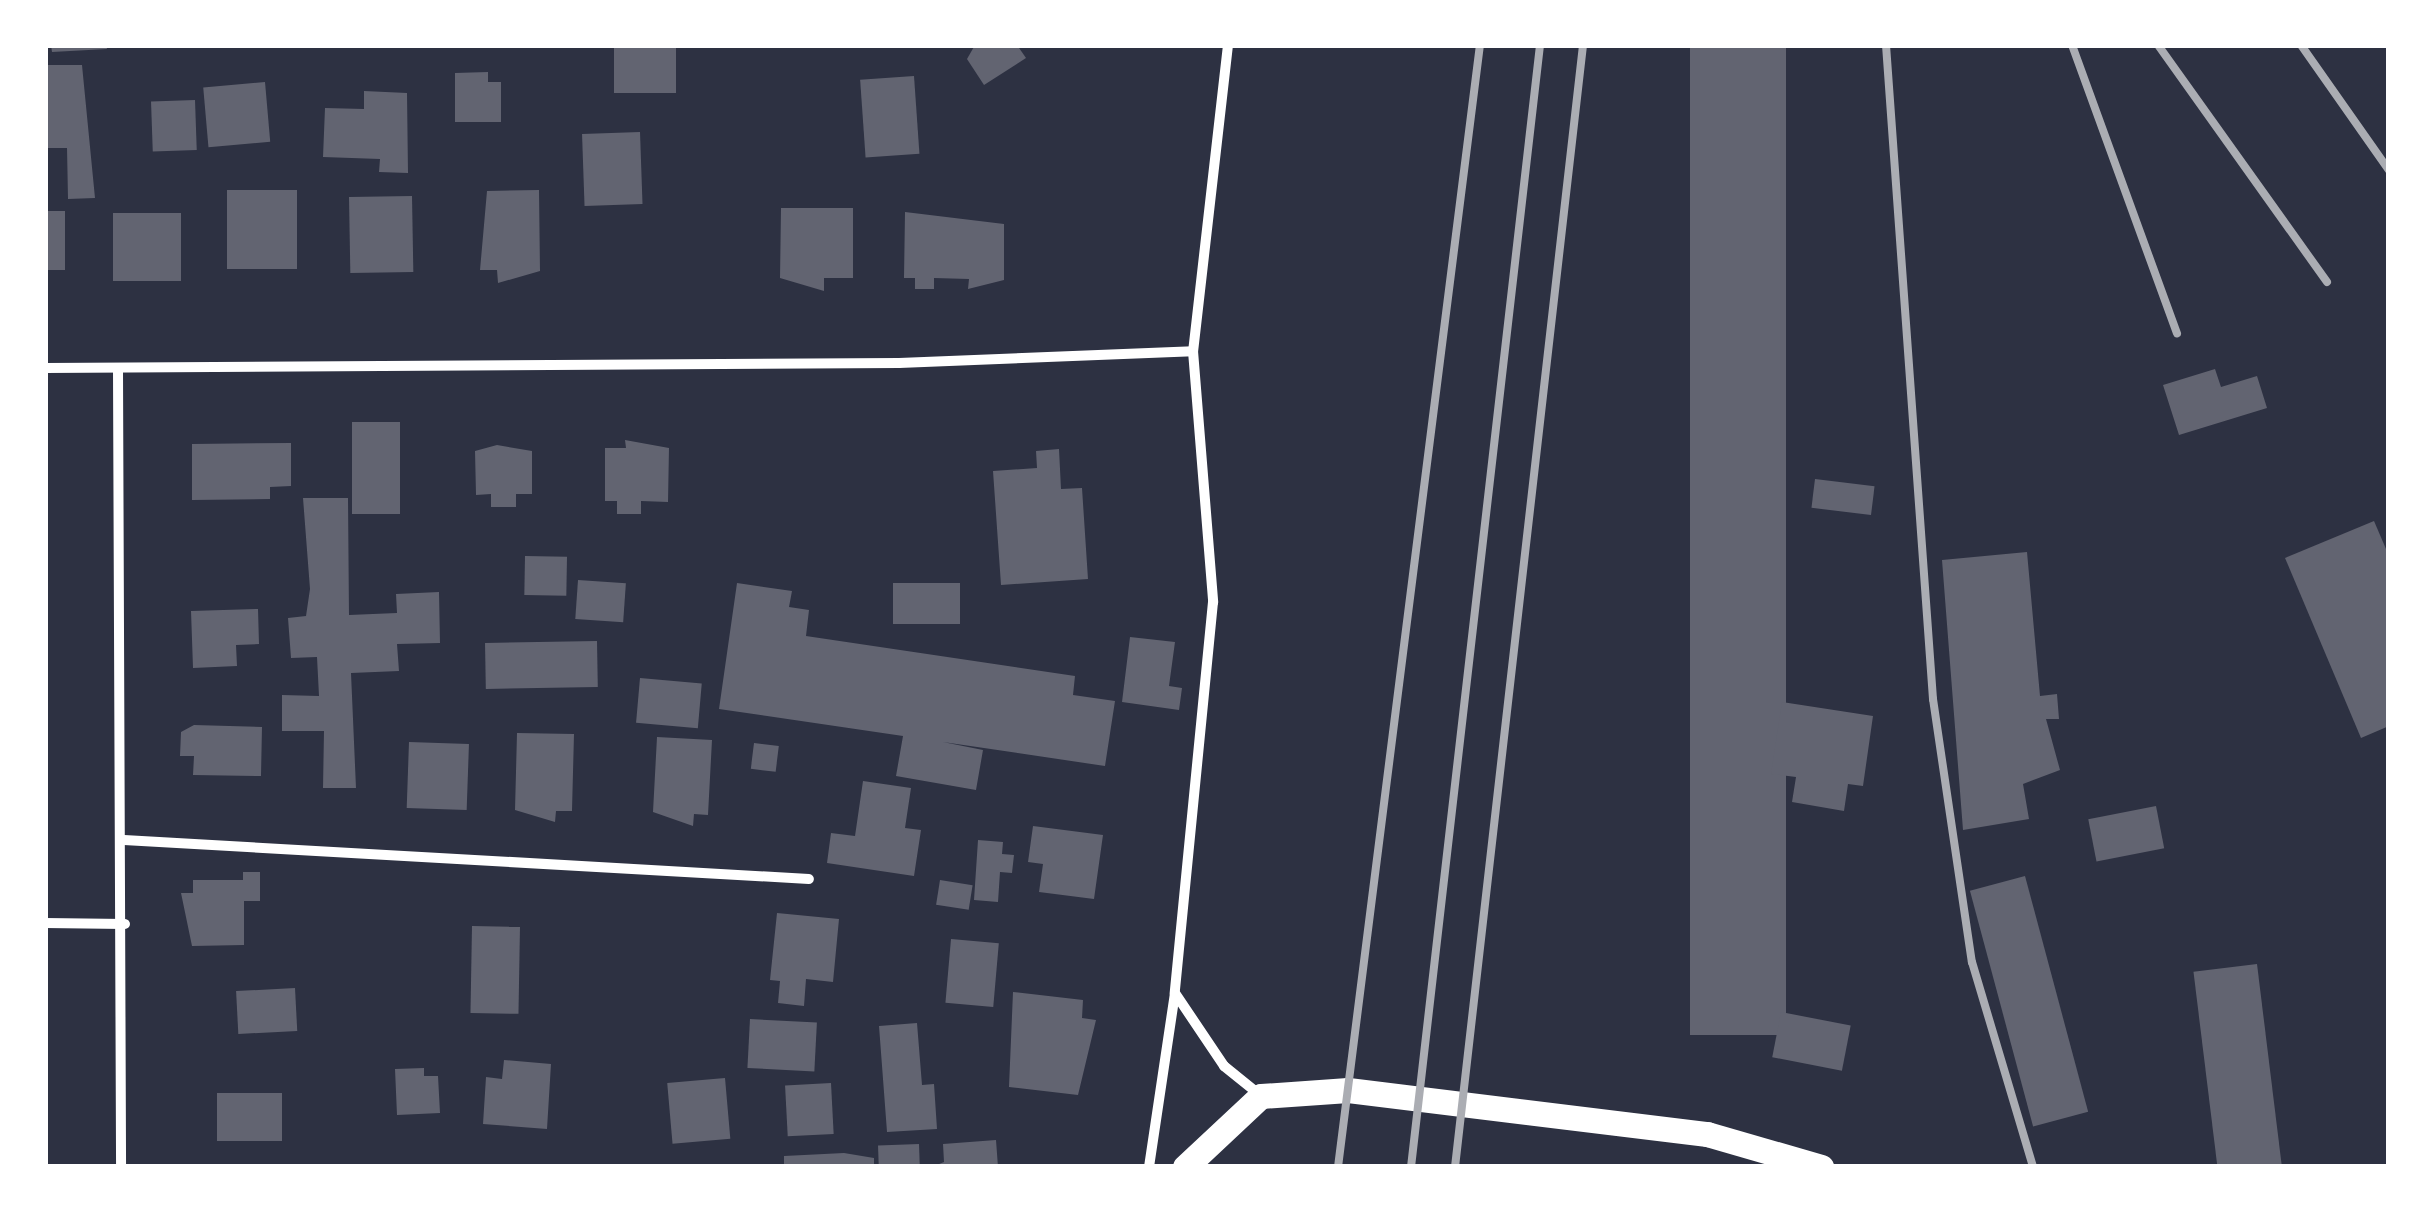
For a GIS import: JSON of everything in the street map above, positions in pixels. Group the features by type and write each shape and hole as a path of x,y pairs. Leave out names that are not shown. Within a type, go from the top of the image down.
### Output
{"main road":[{"path":"1184,1167 1260,1096 1348,1090 1707,1134 1821,1167"}],"street":[{"path":"1149,1167 1175,993 1213,602 1193,351 1228,45"},
{"path":"45,368 118,370 1193,351"},
{"path":"118,370 125,924 121,1167"},
{"path":"124,840 809,879"},
{"path":"45,923 125,924"},
{"path":"1175,993 1224,1066 1260,1096"}],"building":[{"path":"51,45 106,45 107,49 52,52"},
{"path":"614,45 676,45 676,93 614,93"},
{"path":"975,45 1017,45 1026,58 984,85 967,59"},
{"path":"1690,45 1786,45 1786,1035 1690,1035"},
{"path":"45,65 82,65 95,198 68,199 67,148 45,148"},
{"path":"488,72 488,82 501,82 501,122 455,122 455,73"},
{"path":"914,76 919,154 866,158 860,80"},
{"path":"265,82 270,142 208,147 203,87"},
{"path":"364,91 407,93 408,173 379,172 380,159 323,157 325,108 364,109"},
{"path":"195,100 197,150 153,152 151,102"},
{"path":"640,132 643,204 585,206 582,134"},
{"path":"227,190 297,190 297,269 227,269"},
{"path":"539,190 540,271 498,283 497,270 480,270 487,191"},
{"path":"412,196 413,272 350,273 349,197"},
{"path":"781,208 853,208 853,278 824,278 824,291 780,278"},
{"path":"45,211 65,211 65,270 45,270"},
{"path":"905,212 1004,224 1004,280 968,289 969,279 934,278 934,289 915,289 915,278 904,278"},
{"path":"113,213 181,213 181,281 113,281"},
{"path":"2215,369 2221,387 2257,376 2267,408 2179,435 2163,385"},
{"path":"352,422 400,422 400,514 352,514"},
{"path":"625,440 669,448 668,502 641,501 641,514 617,514 617,501 605,501 605,448 626,448"},
{"path":"291,443 291,486 270,487 270,499 192,500 192,444"},
{"path":"497,445 532,451 532,494 516,494 516,507 491,507 491,494 476,495 475,451"},
{"path":"1059,449 1061,489 1082,488 1088,579 1001,585 993,471 1037,468 1036,451"},
{"path":"1815,479 1875,486 1871,515 1811,508"},
{"path":"303,498 348,498 349,615 397,613 396,594 439,592 440,643 397,644 399,671 351,673 356,788 323,788 324,731 282,731 282,695 319,696 317,657 291,658 288,618 306,616 310,589"},
{"path":"2374,521 2389,556 2389,726 2361,738 2285,558"},
{"path":"2027,552 2040,696 2057,694 2059,719 2046,719 2060,770 2023,784 2029,819 1963,830 1942,560"},
{"path":"525,556 567,557 566,596 524,595"},
{"path":"578,580 626,583 623,622 575,619"},
{"path":"737,583 792,591 789,607 809,610 806,636 1075,676 1073,695 1115,701 1105,766 943,742 983,750 976,790 896,776 903,736 719,709"},
{"path":"893,583 960,583 960,624 893,624"},
{"path":"258,609 259,644 236,645 237,666 193,668 191,611"},
{"path":"1130,637 1175,642 1169,686 1182,688 1179,710 1122,702"},
{"path":"597,641 598,687 486,689 485,643"},
{"path":"640,678 702,683 698,728 636,723"},
{"path":"1782,702 1873,716 1863,786 1848,784 1844,811 1792,802 1796,777 1771,774"},
{"path":"194,725 262,727 261,776 193,775 194,756 180,756 181,732"},
{"path":"517,733 574,734 572,811 556,811 555,822 515,810"},
{"path":"657,737 712,740 708,815 694,814 693,826 653,812"},
{"path":"409,742 469,744 467,810 407,808"},
{"path":"754,743 779,746 776,772 751,769"},
{"path":"863,781 911,788 905,828 921,830 914,876 827,863 831,833 855,836"},
{"path":"2156,806 2164,848 2096,861 2088,819"},
{"path":"1033,826 1103,835 1094,899 1039,892 1043,864 1028,862"},
{"path":"978,840 1003,842 1002,854 1014,855 1012,873 1000,872 998,902 974,900"},
{"path":"243,872 260,872 260,901 244,901 244,945 192,946 181,893 193,893 193,880 243,880"},
{"path":"2025,876 2088,1112 2033,1126 1970,891"},
{"path":"940,880 973,885 969,910 936,905"},
{"path":"777,913 839,919 833,982 806,979 804,1006 778,1003 780,981 770,980"},
{"path":"472,926 520,927 518,1014 470,1013"},
{"path":"951,939 999,943 993,1007 945,1003"},
{"path":"2257,964 2282,1167 2217,1167 2193,972"},
{"path":"295,988 297,1031 238,1034 236,991"},
{"path":"1013,992 1083,1000 1082,1018 1096,1020 1078,1095 1009,1087"},
{"path":"1781,1012 1851,1026 1842,1071 1772,1057"},
{"path":"750,1019 817,1023 814,1071 747,1068"},
{"path":"917,1023 922,1085 934,1084 937,1129 887,1132 879,1026"},
{"path":"504,1060 551,1064 547,1129 483,1124 486,1077 502,1079"},
{"path":"424,1068 424,1076 438,1076 440,1113 397,1115 395,1069"},
{"path":"725,1078 730,1139 673,1144 667,1083"},
{"path":"831,1083 834,1134 788,1136 785,1085"},
{"path":"217,1093 282,1093 282,1141 217,1141"},
{"path":"996,1140 998,1167 932,1167 944,1162 943,1144"},
{"path":"919,1144 920,1167 879,1167 878,1145"},
{"path":"844,1153 874,1158 874,1167 784,1167 784,1156"}],"railway":[{"path":"1338,1167 1480,45"},
{"path":"1411,1167 1540,45"},
{"path":"1455,1167 1583,45"},
{"path":"1886,45 1933,699 1972,962 2033,1167"},
{"path":"2072,45 2177,333"},
{"path":"2158,45 2327,282"},
{"path":"2301,45 2389,170"}]}
